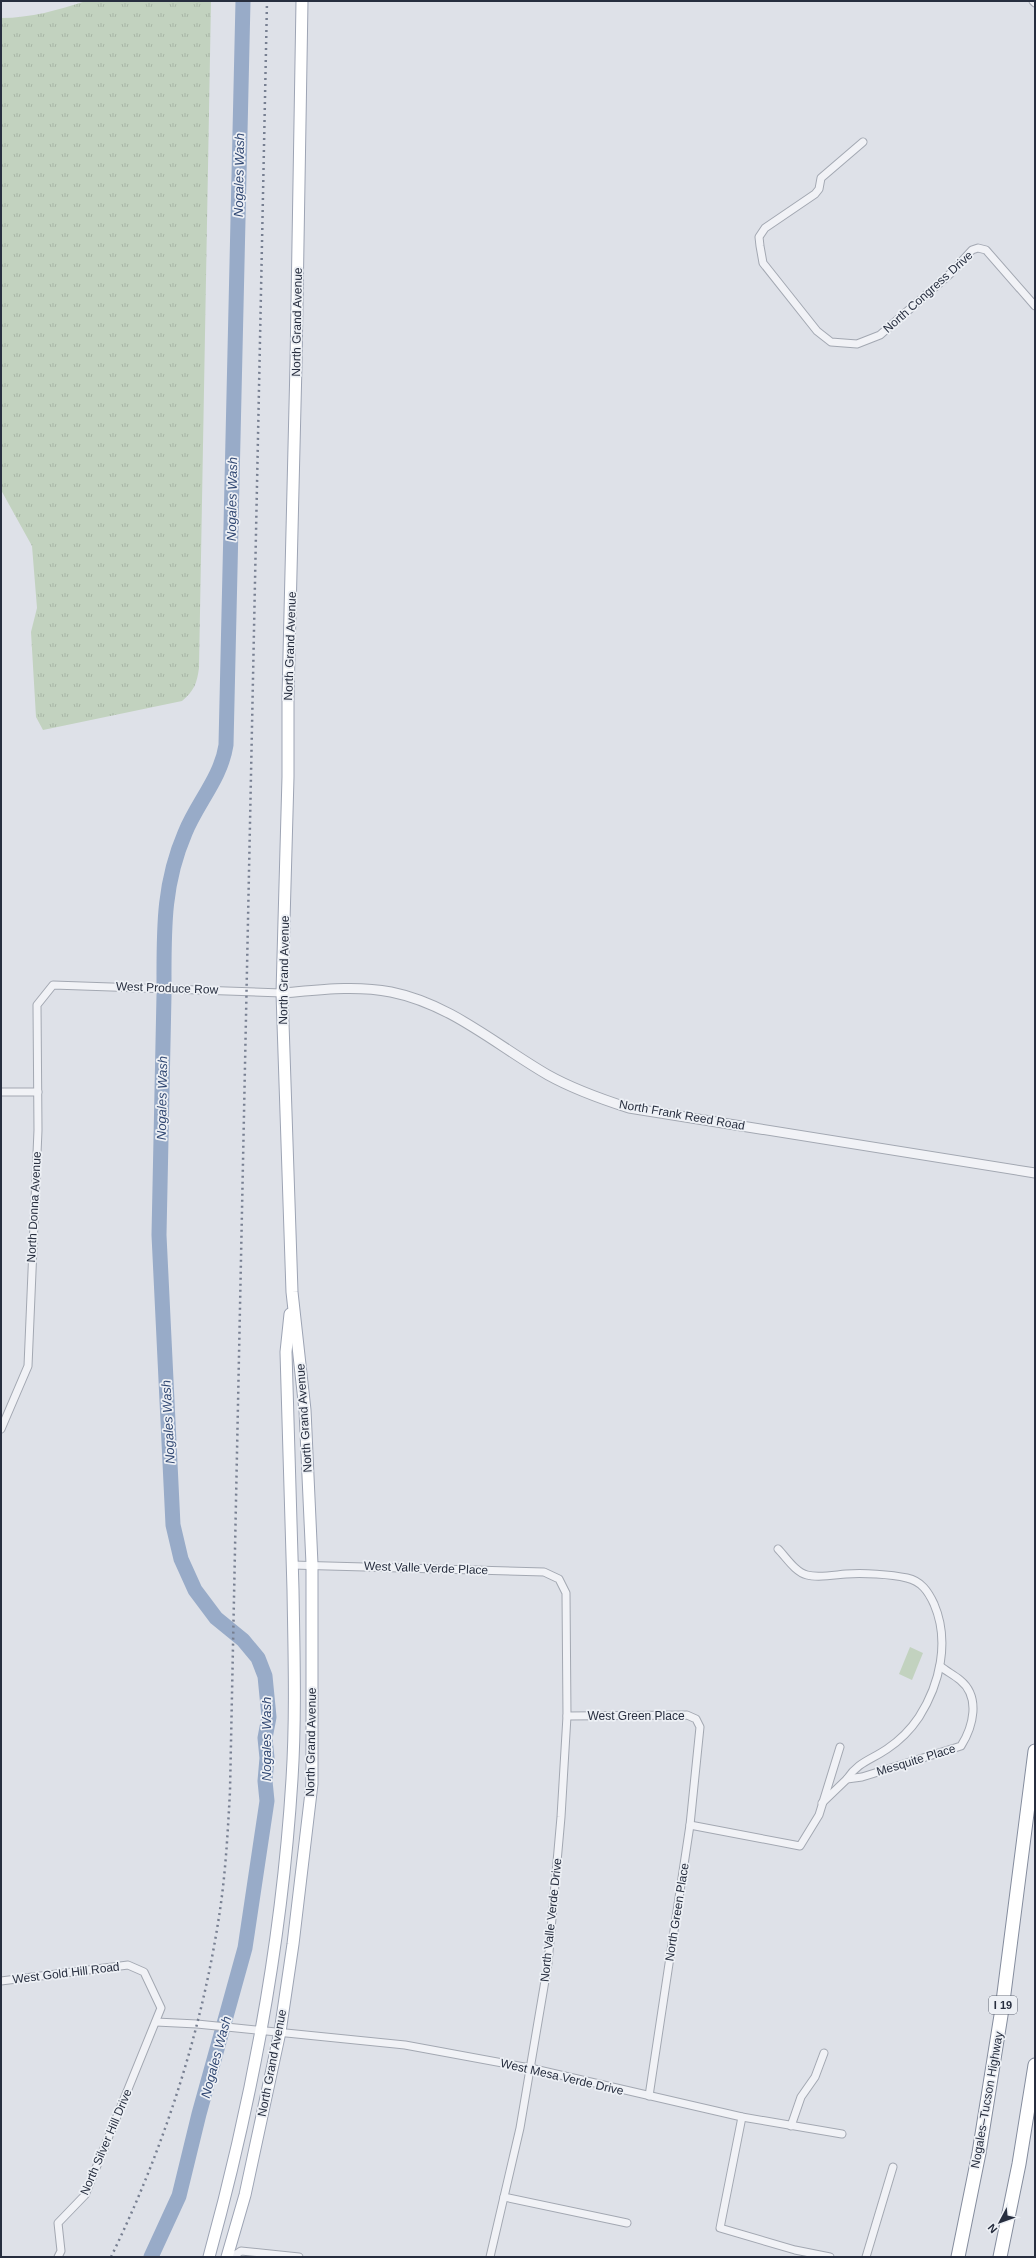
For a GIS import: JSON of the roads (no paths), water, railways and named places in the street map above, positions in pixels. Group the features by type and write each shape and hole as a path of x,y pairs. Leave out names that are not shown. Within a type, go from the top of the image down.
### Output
{"highway":[{"name":"Nogales–Tucson Highway","path":"958,2257 979,2153 1002,2009 1035,1751"},
{"path":"1000,2257 1019,2164 1035,2066"}],"main road":[{"name":"North Grand Avenue","path":"227,2257 245,2195 280,2032 293,1944 312,1784 312,1564 305,1410 292,1292 282,993 288,777 288,697 296,364 302,1"},
{"name":"North Grand Avenue","path":"209,2257 237,2151 278,1936 292,1778 295,1694 286,1352 292,1292"}],"street":[{"name":"North Congress Drive","path":"863,142 821,178 819,189 815,194 765,228 760,237 763,263 817,331 831,342 857,344 880,335 951,273 972,250 978,248 986,250 1035,306"},
{"name":"West Produce Row","path":"53,985 282,993"},
{"name":"North Donna Avenue","path":"1,1429 28,1366 38,1130 37,1005 53,985"},
{"name":"North Frank Reed Road","path":"282,993 354,988 390,992 424,1001 455,1015 549,1076 594,1097 629,1108 1035,1172"},
{"path":"1,1092 38,1092"},
{"name":"Mesquite Place","path":"778,1549 800,1573 809,1576 862,1573 906,1578 919,1583 931,1597 942,1631 943,1644 940,1666 931,1692 920,1716 910,1730 889,1748 854,1768 847,1779 822,1803"},
{"name":"West Valle Verde Place","path":"292,1565 312,1564 544,1572 559,1579"},
{"name":"North Valle Verde Drive","path":"490,2257 504,2198 530,2068 548,1963 561,1817 567,1716 566,1593 559,1579"},
{"name":"Mesquite Place","path":"847,1779 862,1777 961,1746 968,1736 973,1718 973,1704 969,1690 961,1681 940,1666"},
{"name":"West Green Place","path":"567,1716 687,1715 696,1719 700,1727"},
{"name":"North Green Place","path":"649,2096 690,1825 700,1727"},
{"path":"690,1825 800,1846 819,1816 840,1747"},
{"name":"West Gold Hill Road","path":"1,1981 128,1966 144,1972 161,2008 156,2022"},
{"path":"156,2022 235,2027 280,2032"},
{"name":"North Silver Hill Drive","path":"58,2257 61,2251 58,2223 85,2195 156,2022"},
{"name":"West Mesa Verde Drive","path":"280,2032 405,2045 530,2068 742,2117 842,2134"},
{"path":"791,2126 801,2097 815,2077 824,2053"},
{"path":"742,2117 720,2228 794,2254 830,2257"},
{"path":"866,2257 893,2167"},
{"path":"504,2198 627,2223"},
{"path":"232,2257 242,2250 299,2257"}],"waterway":[{"name":"Nogales Wash","path":"164,983 166,907 172,870 185,833 214,779 226,745 243,1"},
{"name":"Nogales Wash","path":"151,2257 179,2196 199,2114 245,1948 267,1801 265,1781 267,1758 265,1738 269,1717 265,1676 258,1658 243,1640 216,1618 195,1590 181,1559 173,1525 159,1235 164,995"}],"railway":[{"path":"111,2257 149,2172 180,2084 193,2039 214,1949 227,1847 230,1791 267,1"}]}
